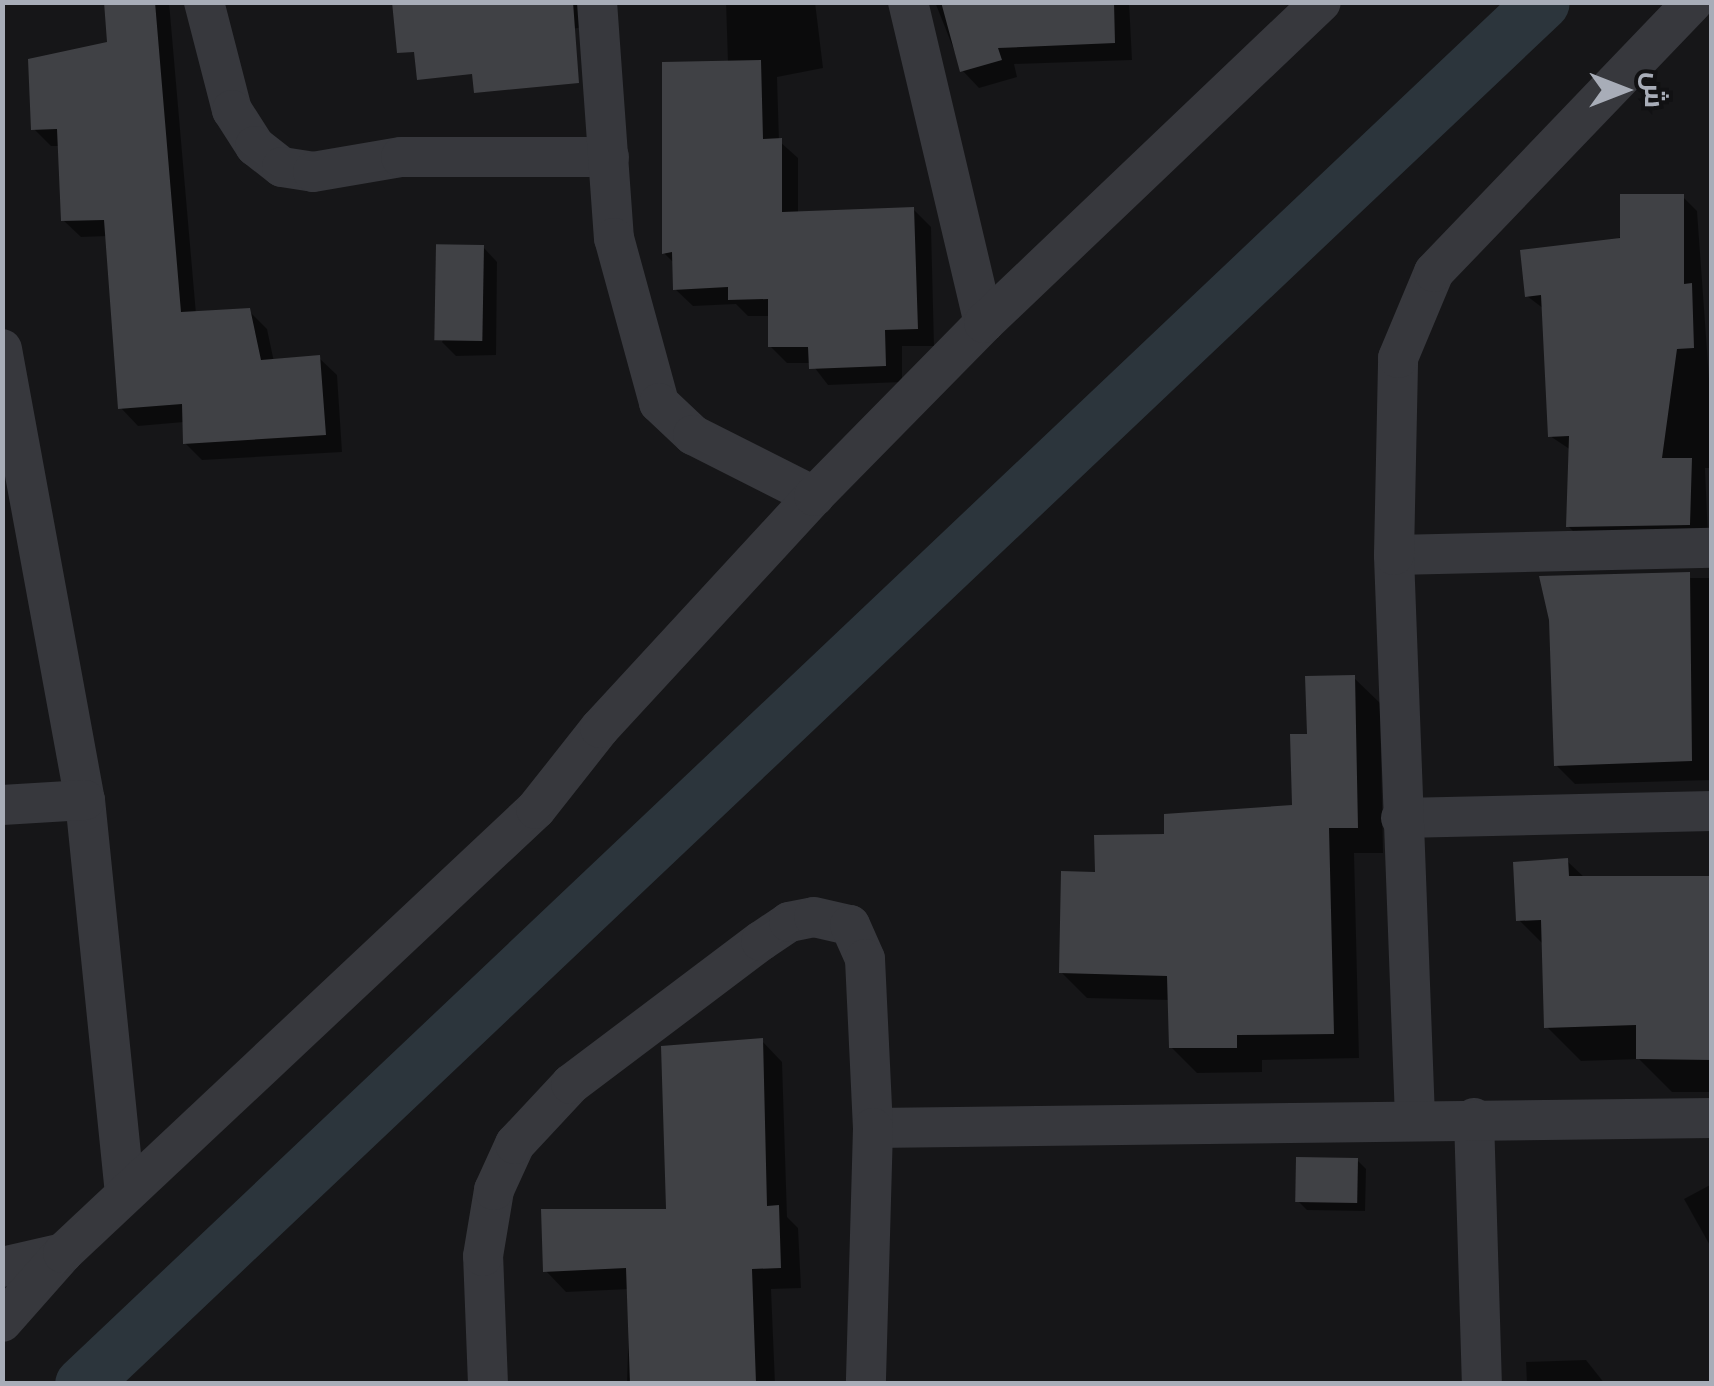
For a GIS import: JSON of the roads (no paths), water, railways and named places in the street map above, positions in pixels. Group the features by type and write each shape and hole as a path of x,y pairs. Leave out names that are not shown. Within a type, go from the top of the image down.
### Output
{"street":[{"path":"204,2 232,110 255,146 282,167 313,172 417,156 609,157"},
{"path":"597,2 621,281 659,404 692,435 814,496"},
{"path":"908,2 984,322"},
{"path":"2,1322 63,1253 536,809 600,728 814,496 1281,20 1321,2"},
{"path":"1416,1118 1401,818 1394,555 1393,396 1398,358 1420,294 1694,2"},
{"path":"2,349 63,651 85,800 125,1194"},
{"path":"1394,555 1712,548"},
{"path":"2,805 85,800"},
{"path":"1401,818 1712,811"},
{"path":"488,1384 482,1256 494,1190 515,1144 571,1084 789,922 814,917 850,925 865,959 874,1128 866,1384"},
{"path":"874,1128 1416,1118 1712,1118"},
{"path":"1474,1118 1482,1384"},
{"path":"2,1267 63,1253"}],"waterway":[{"path":"82,1384 1542,2"}]}
